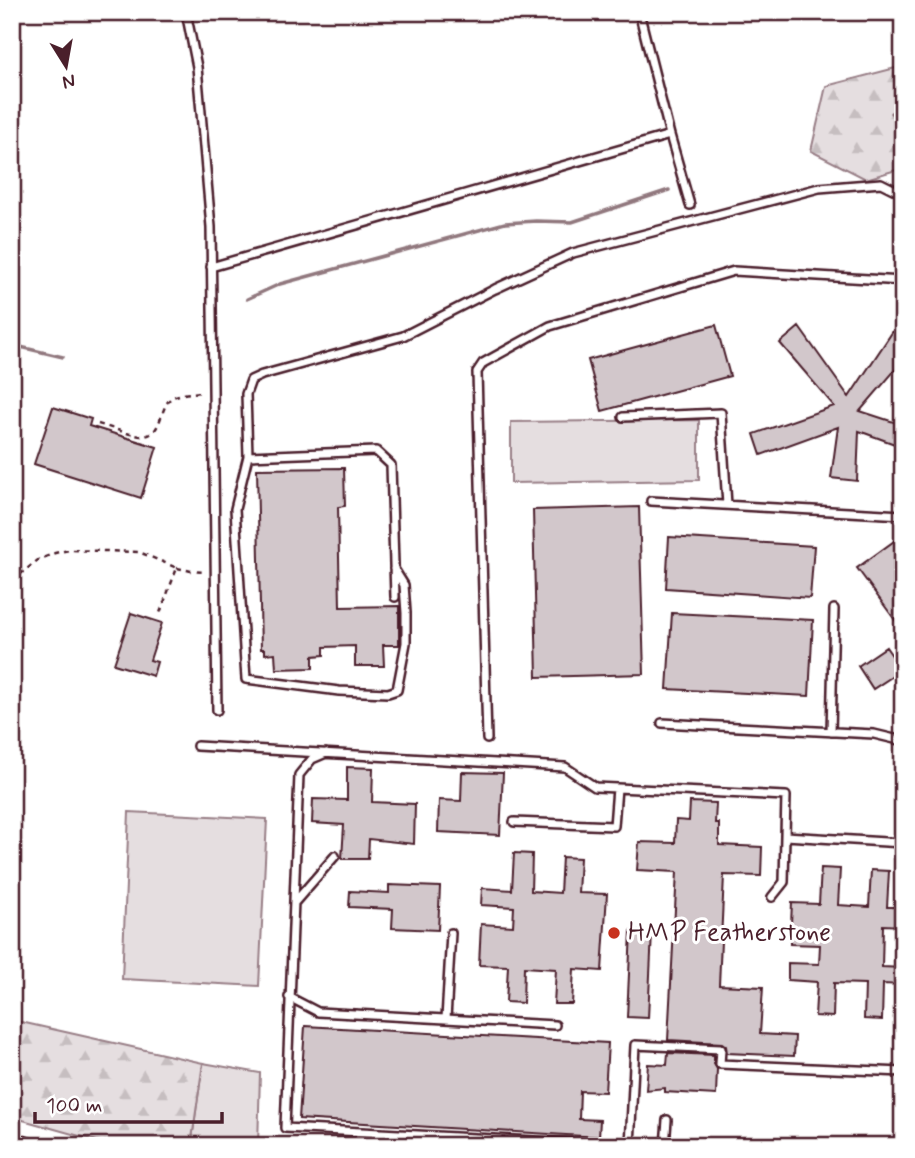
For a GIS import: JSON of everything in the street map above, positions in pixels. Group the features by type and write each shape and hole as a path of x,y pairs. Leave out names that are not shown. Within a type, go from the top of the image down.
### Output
{"street":[{"path":"12,1140 29,1146"}],"lane":[{"path":"186,12 197,67 211,227 217,710"},
{"path":"639,12 690,205"},
{"path":"211,267 670,135"},
{"path":"394,569 404,585 406,614 406,643 397,690 388,693 339,691 246,679 235,509 248,456 246,394 251,380 403,336 573,253 819,188 881,183 903,194"},
{"path":"487,739 477,372 483,363 550,326 734,271 903,281"},
{"path":"623,417 721,413 727,505"},
{"path":"248,456 376,451 391,465 395,597"},
{"path":"651,501 903,515"},
{"path":"831,732 834,609"},
{"path":"662,723 874,734 903,741"},
{"path":"197,746 565,766 595,787 786,796 785,882 772,897"},
{"path":"326,753 312,759 299,775 285,1128 630,1146 635,1045 721,1049 720,1064 903,1072"},
{"path":"514,822 614,826 617,788"},
{"path":"785,836 903,843"},
{"path":"293,903 335,856"},
{"path":"446,1019 451,933"},
{"path":"289,998 318,1012 555,1025"},
{"path":"665,1146 667,1120"}],"path":[{"path":"98,424 142,436 151,434 158,426 172,397 213,391"},
{"path":"12,581 38,559 69,550 139,552 191,572 215,573"},
{"path":"160,613 177,568"}],"green space":[{"path":"903,66 903,168 866,179 811,151 826,86"},
{"path":"699,420 699,480 511,483 511,422"},
{"path":"129,812 267,819 259,986 122,979"},
{"path":"12,1020 203,1063 191,1146 115,1146 12,1117"},
{"path":"203,1063 260,1073 258,1146 191,1146"}],"building":[{"path":"716,325 730,376 602,411 588,360"},
{"path":"799,327 849,397 893,331 903,339 903,361 860,411 903,425 903,447 859,431 857,481 831,478 838,427 761,455 754,434 834,406 780,343"},
{"path":"53,407 91,419 89,426 157,447 141,498 34,464"},
{"path":"344,468 345,506 338,507 340,607 399,606 399,645 383,645 384,666 355,666 355,646 324,647 324,655 313,656 313,668 276,669 275,653 265,654 265,649 261,649 257,469"},
{"path":"639,507 644,674 537,677 533,510"},
{"path":"669,537 814,546 810,598 666,588"},
{"path":"897,539 903,548 903,631 857,568"},
{"path":"131,613 162,623 150,660 157,662 153,676 114,664"},
{"path":"672,613 813,620 809,696 667,689"},
{"path":"886,647 902,670 873,689 858,666"},
{"path":"347,767 373,768 372,802 415,804 414,844 369,839 368,859 342,859 344,825 312,823 313,799 347,800"},
{"path":"462,772 503,773 500,835 438,832 439,800 461,801"},
{"path":"690,802 716,803 715,823 719,823 719,845 762,847 761,876 724,875 719,985 763,987 760,1034 795,1036 794,1056 727,1053 726,1046 722,1043 668,1040 677,872 637,870 639,842 675,843 676,820 689,821"},
{"path":"514,853 532,854 531,891 560,893 562,857 580,858 578,893 607,894 602,971 574,969 572,1004 554,1004 556,969 524,967 523,1003 506,1002 508,966 479,965 481,924 513,926 514,907 481,905 482,888 512,890"},
{"path":"821,868 840,869 838,905 869,907 871,870 889,871 887,907 903,907 903,926 883,925 882,967 903,968 903,985 883,984 882,1020 864,1019 865,984 834,983 833,1017 815,1016 817,982 788,980 788,963 819,964 820,945 790,944 792,903 819,904"},
{"path":"389,885 440,887 438,930 392,928 393,909 349,907 350,891 389,893"},
{"path":"631,931 652,932 648,1018 627,1017"},
{"path":"305,1026 608,1043 605,1092 580,1091 579,1119 600,1120 599,1137 299,1119"},
{"path":"668,1053 714,1055 717,1069 716,1095 665,1092 665,1088 646,1090 648,1064 667,1065"}],"waterway":[{"path":"891,113 903,108"},
{"path":"247,299 280,284 505,223 572,222 669,190"},
{"path":"12,345 63,357"}],"place":[{"name":"HMP Featherstone","path":"614,933"}]}
